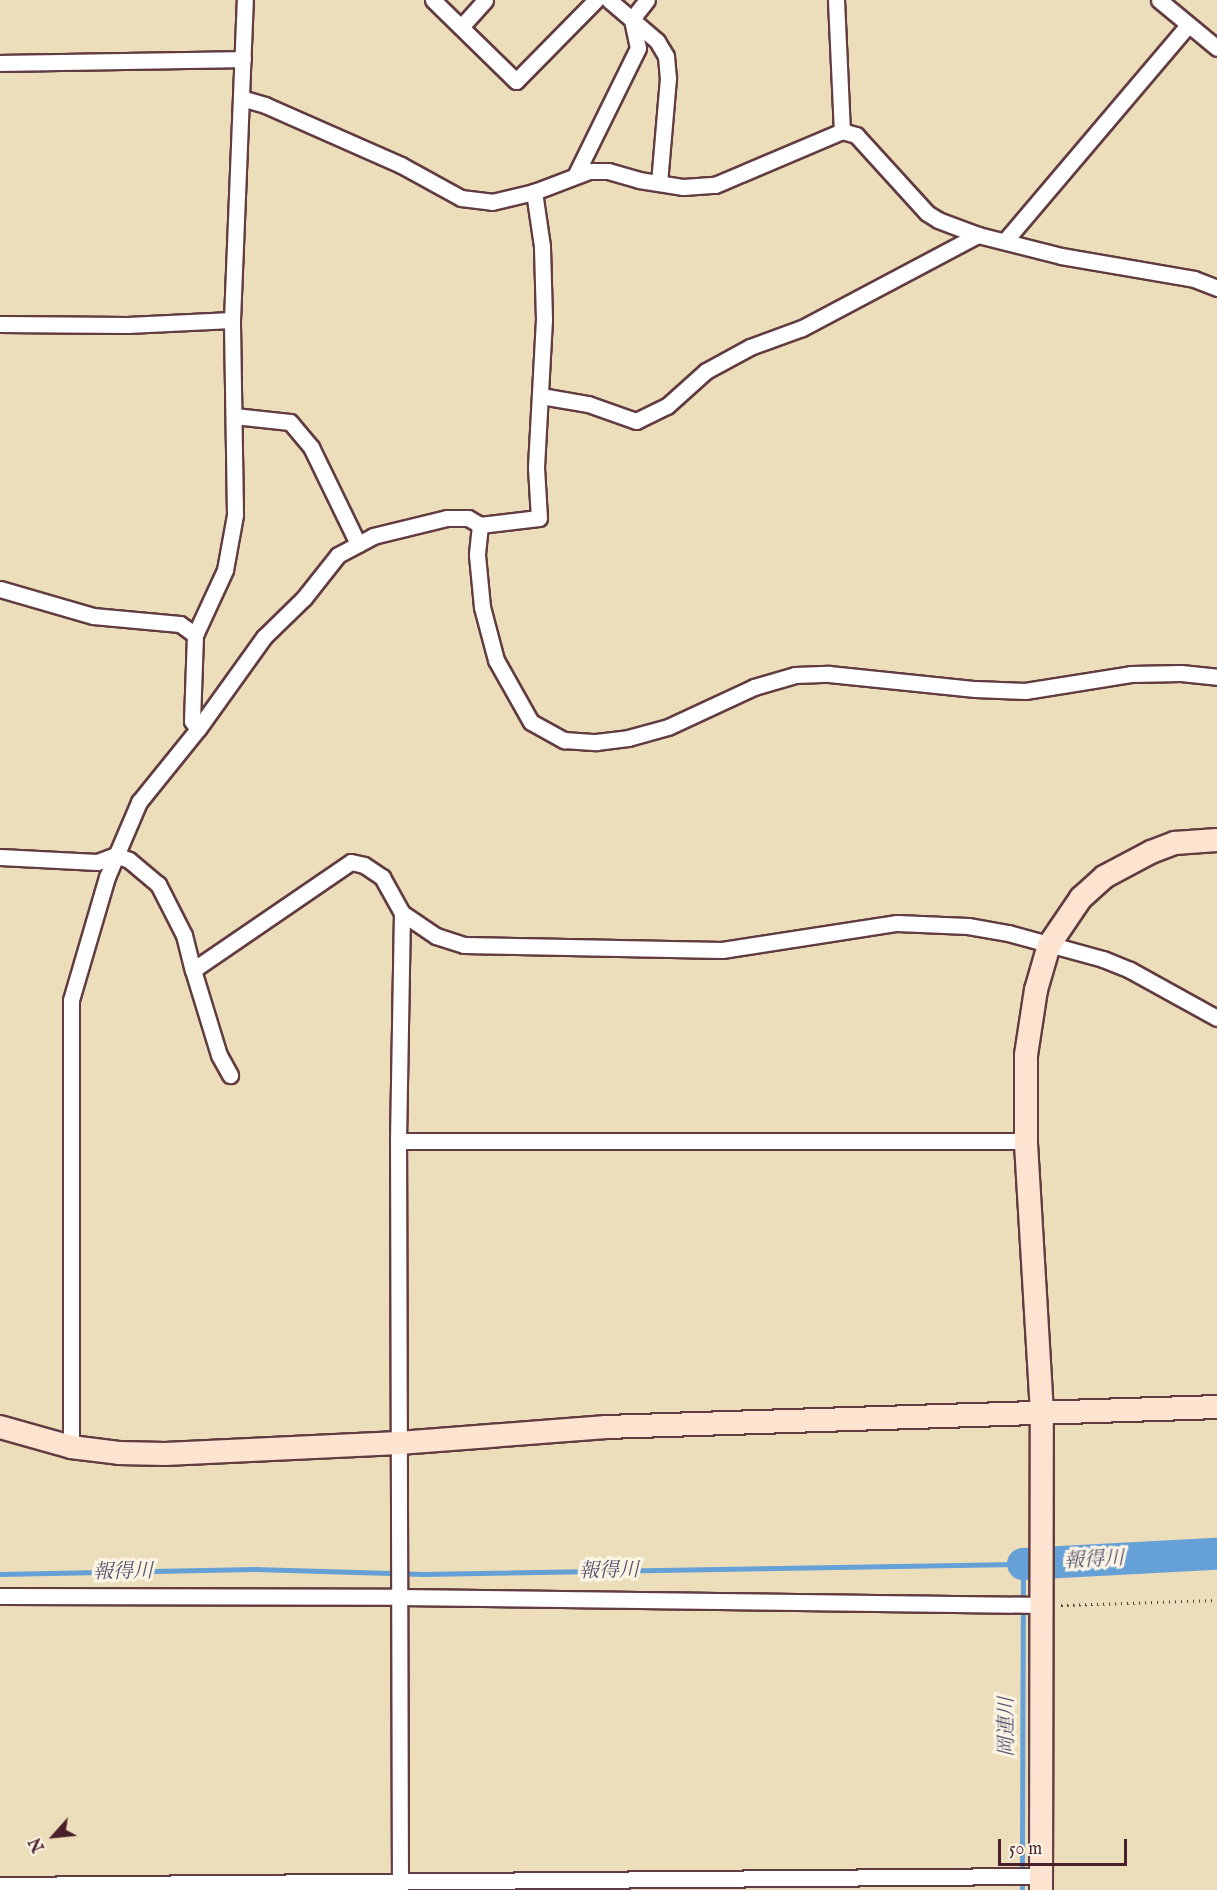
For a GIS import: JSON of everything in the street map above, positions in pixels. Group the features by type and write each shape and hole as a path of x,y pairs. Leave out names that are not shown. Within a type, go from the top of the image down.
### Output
{"street":[{"path":"198,729 192,721 191,687 195,635 225,570 233,526 232,320 245,0"},
{"path":"433,0 516,81 596,0"},
{"path":"461,27 485,0"},
{"path":"609,0 657,41 666,56 668,78 659,183"},
{"path":"576,174 638,48 632,19 647,0"},
{"path":"836,0 842,131"},
{"path":"1159,0 1217,48"},
{"path":"1005,241 1188,25"},
{"path":"0,63 243,58"},
{"path":"241,98 265,105 401,165 461,198 492,202 534,192 576,174 589,171 608,171 683,187 715,185 842,131 856,135 927,213 938,220 978,235 1061,256 1194,279 1217,288"},
{"path":"71,1447 71,1000 106,877 139,802 198,729 264,637 304,598 338,555 373,536 447,518 468,518 480,525 539,518 536,467 544,319 542,246 534,192"},
{"path":"541,396 588,405 636,421 667,406 706,371 741,352 802,328 978,235"},
{"path":"0,324 128,325 232,320"},
{"path":"234,416 290,422 311,447 358,544"},
{"path":"480,525 477,555 482,607 496,660 531,722 564,740 596,742 628,738 668,727 754,687 795,675 829,674 975,689 1025,690 1131,674 1181,673 1217,677"},
{"path":"0,590 93,616 180,624 195,635"},
{"path":"0,1885 1041,1883 1042,1413 1026,1141 1026,1055 1035,990 1049,945 1081,898 1104,878 1150,852 1175,843 1217,840"},
{"path":"0,857 97,862 116,855 129,860 158,884 184,935 219,1055 230,1075"},
{"path":"193,970 351,862 364,865 382,878 402,914 436,936 464,945 722,950 897,923 968,926 1008,933 1130,969 1217,1018"},
{"path":"400,1886 398,1141 402,914"},
{"path":"398,1141 1026,1141"},
{"path":"0,1427 71,1447 119,1453 165,1454 399,1443 606,1427 1217,1407"},
{"path":"0,1596 398,1591 1041,1599"}],"path":[{"path":"1041,1599 1217,1600"}],"waterway":[{"name":"報得川","path":"1023,1564 1217,1554"},
{"name":"報得川","path":"0,1574 254,1569 424,1574 1023,1564 1022,1890"}],"water label":[{"name":"岡連川","path":"1007,1727"}]}
